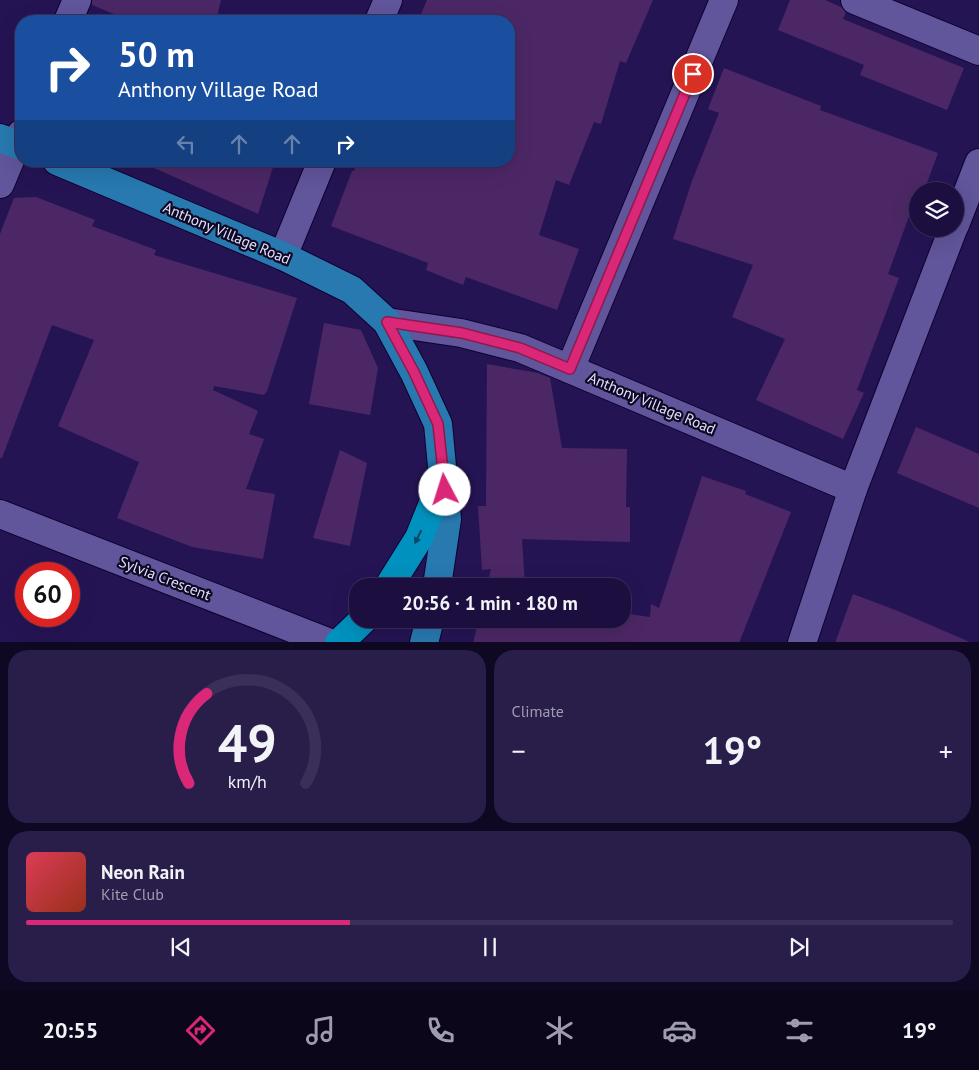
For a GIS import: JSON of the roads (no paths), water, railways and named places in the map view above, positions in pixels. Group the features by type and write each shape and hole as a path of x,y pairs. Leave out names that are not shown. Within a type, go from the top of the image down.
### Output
{"highway":[{"path":"395,578 419,538 444,476"},
{"path":"339,642 354,628"}],"main road":[{"name":"Anthony Village Road","path":"71,167 283,256 352,290 387,322 414,372 438,424 447,519 438,578"},
{"path":"424,642 428,628"}],"street":[{"path":"71,15 77,0"},
{"path":"382,15 388,0"},
{"path":"570,369 724,0"},
{"path":"856,0 979,51"},
{"path":"0,184 15,141"},
{"path":"964,202 979,163"},
{"path":"283,256 320,167"},
{"path":"802,642 853,489 950,237"},
{"name":"Anthony Village Road","path":"387,322 462,333 520,348 853,489"},
{"name":"Sylvia Crescent","path":"0,514 330,642"}]}
